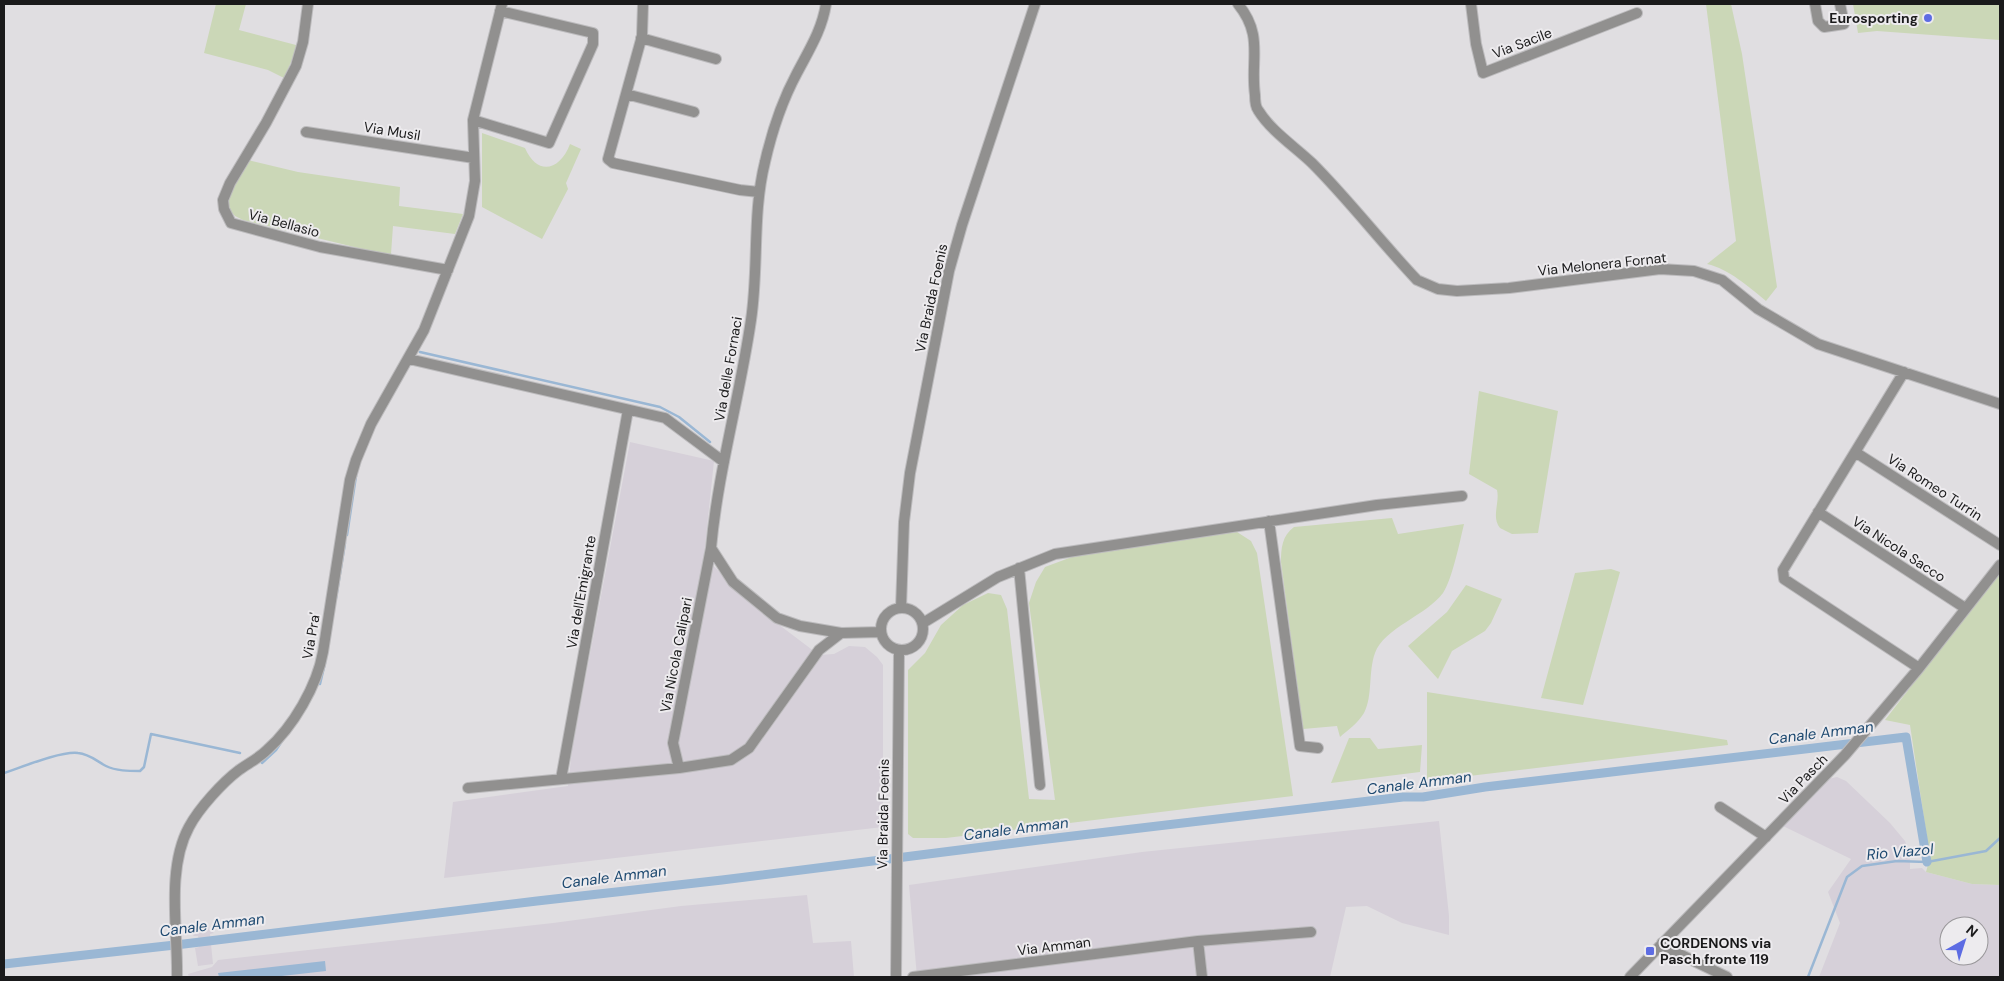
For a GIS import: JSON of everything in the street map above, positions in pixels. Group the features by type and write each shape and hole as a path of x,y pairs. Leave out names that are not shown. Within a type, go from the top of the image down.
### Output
{"street":[{"name":"Via Bellasio","path":"308,4 303,42 296,66 266,123 230,183 223,200 224,209 231,223 320,247 448,270"},
{"path":"644,4 641,38 608,159 613,163 740,190 759,192"},
{"name":"Via delle Fornaci","path":"711,548 724,462 751,319 759,192 769,143 779,112 796,74 820,32 826,4"},
{"name":"Via Braida Foenis","path":"901,608 904,522 910,473 949,272 962,225 1035,4"},
{"name":"Via Melonera Fornat","path":"1238,4 1245,12 1253,28 1256,108 1268,123 1313,164 1417,280 1438,289 1457,291 1508,288 1660,269 1694,271 1722,280 1758,310 1818,344 2000,404"},
{"name":"Via Sacile","path":"1471,4 1476,44 1483,73 1637,13"},
{"path":"1815,4 1818,21 1824,27 1844,24 1840,4"},
{"path":"448,270 473,202 475,181 473,120 501,7 593,33 593,44 548,143 473,120"},
{"path":"641,38 716,60"},
{"path":"626,94 694,112"},
{"name":"Via Musil","path":"306,132 474,158"},
{"name":"Via Pra'","path":"177,977 174,909 180,847 189,826 224,783 281,736 307,698 316,679 323,652 350,480 356,460 371,424 424,330 448,270"},
{"path":"409,359 665,418 724,462"},
{"path":"1904,372 1783,570 1784,579 1919,668"},
{"name":"Via dell'Emigrante","path":"560,779 628,410"},
{"name":"Via Romeo Turrin","path":"1855,452 2000,545"},
{"path":"922,623 998,577 1055,554 1377,505 1462,496"},
{"name":"Via Nicola Sacco","path":"1818,512 1966,608"},
{"path":"1269,521 1300,746 1318,748"},
{"path":"711,548 733,582 777,618 800,626 841,633 881,632"},
{"name":"Via Nicola Calipari","path":"679,768 673,743 711,548"},
{"name":"Via Pasch","path":"1630,977 1845,755 1919,668 2000,565"},
{"path":"1019,568 1040,785"},
{"path":"901,608 913,611 922,623 923,633 920,642 911,649 899,651 887,644 881,632 881,624 888,614 901,608"},
{"path":"468,788 679,768 731,760 749,748 819,650 841,633"},
{"name":"Via Braida Foenis","path":"896,977 899,651"},
{"path":"1720,806 1766,836"},
{"name":"Via Amman","path":"913,977 1198,941 1311,932"},
{"path":"1198,941 1202,977"},
{"path":"1662,944 1728,977"}],"shaded area":[{"path":"630,442 714,461 704,556 732,585 819,655 834,654 849,646 865,647 883,665 883,827 444,878 453,802 568,786 572,750"},
{"path":"1837,777 1846,781 1890,823 1905,841 1910,856 1910,869 1922,868 1926,872 1972,884 2000,885 2000,977 1819,977 1840,923 1828,892 1851,859 1783,826 1828,779"},
{"path":"1439,821 1449,916 1449,935 1402,923 1367,906 1346,907 1330,977 917,977 909,885 1142,852"},
{"path":"807,895 813,943 851,941 854,977 189,977 188,974 212,967 218,960 553,923 681,906"},
{"path":"207,927 214,933 210,934 213,964 198,966 195,948 199,947 198,936 193,936 195,933 207,931"}],"green space":[{"path":"216,4 246,4 239,30 296,45 294,55 284,78 268,70 204,53"},
{"path":"1706,4 1731,4 1742,54 1777,287 1766,301 1731,274 1707,264 1736,241"},
{"name":"Eurosporting","path":"1853,4 2000,4 2000,40 1877,31 1858,33"},
{"path":"482,133 525,148 536,163 548,167 555,165 560,160 570,144 581,149 566,183 568,189 542,239 482,207"},
{"path":"248,160 298,172 400,187 399,206 463,214 455,234 393,226 391,254 375,252 243,220 235,216 227,207 232,188"},
{"path":"1479,391 1558,411 1538,533 1512,534 1500,528 1496,519 1497,490 1469,474"},
{"path":"1392,518 1398,534 1464,524 1450,579 1443,593 1436,601 1396,629 1380,644 1373,660 1367,706 1356,723 1340,737 1337,726 1303,729 1281,562 1285,538 1294,527"},
{"path":"1237,532 1251,541 1257,553 1293,796 946,838 913,838 908,834 908,670 925,653 941,625 963,605 988,593 1001,595 1007,609 1029,799 1055,800 1029,603 1036,582 1045,567 1096,548"},
{"path":"1611,569 1620,572 1583,705 1541,698 1575,573"},
{"path":"2000,572 2000,885 1972,884 1926,872 1930,858 1910,725 1885,720"},
{"path":"1466,585 1502,599 1491,623 1485,631 1452,651 1438,679 1408,646 1447,612"},
{"path":"1427,692 1727,740 1728,745 1427,781"},
{"path":"1349,738 1370,738 1378,749 1422,745 1420,772 1331,783"}],"water":[{"path":"325,961 326,971 273,977 219,977 218,973"}],"waterway":[{"path":"420,352 660,407 679,417 710,442"},
{"path":"347,535 356,476"},
{"path":"336,598 345,543"},
{"path":"320,684 325,663"},
{"path":"4,773 41,760 71,753 86,755 114,769 140,771 144,767 151,734 240,753"},
{"name":"Canale Amman","path":"4,964 722,880 1403,797 1423,797 1485,787 1906,737 1927,862"},
{"path":"262,763 276,750 282,741"},
{"name":"Rio Viazol","path":"1808,977 1847,877 1862,866 1897,861 1927,862 1986,851 2000,838"}],"place":[{"name":"Eurosporting","path":"1928,18"},
{"name":"CORDENONS via Pasch fronte 119","path":"1650,951"}]}
